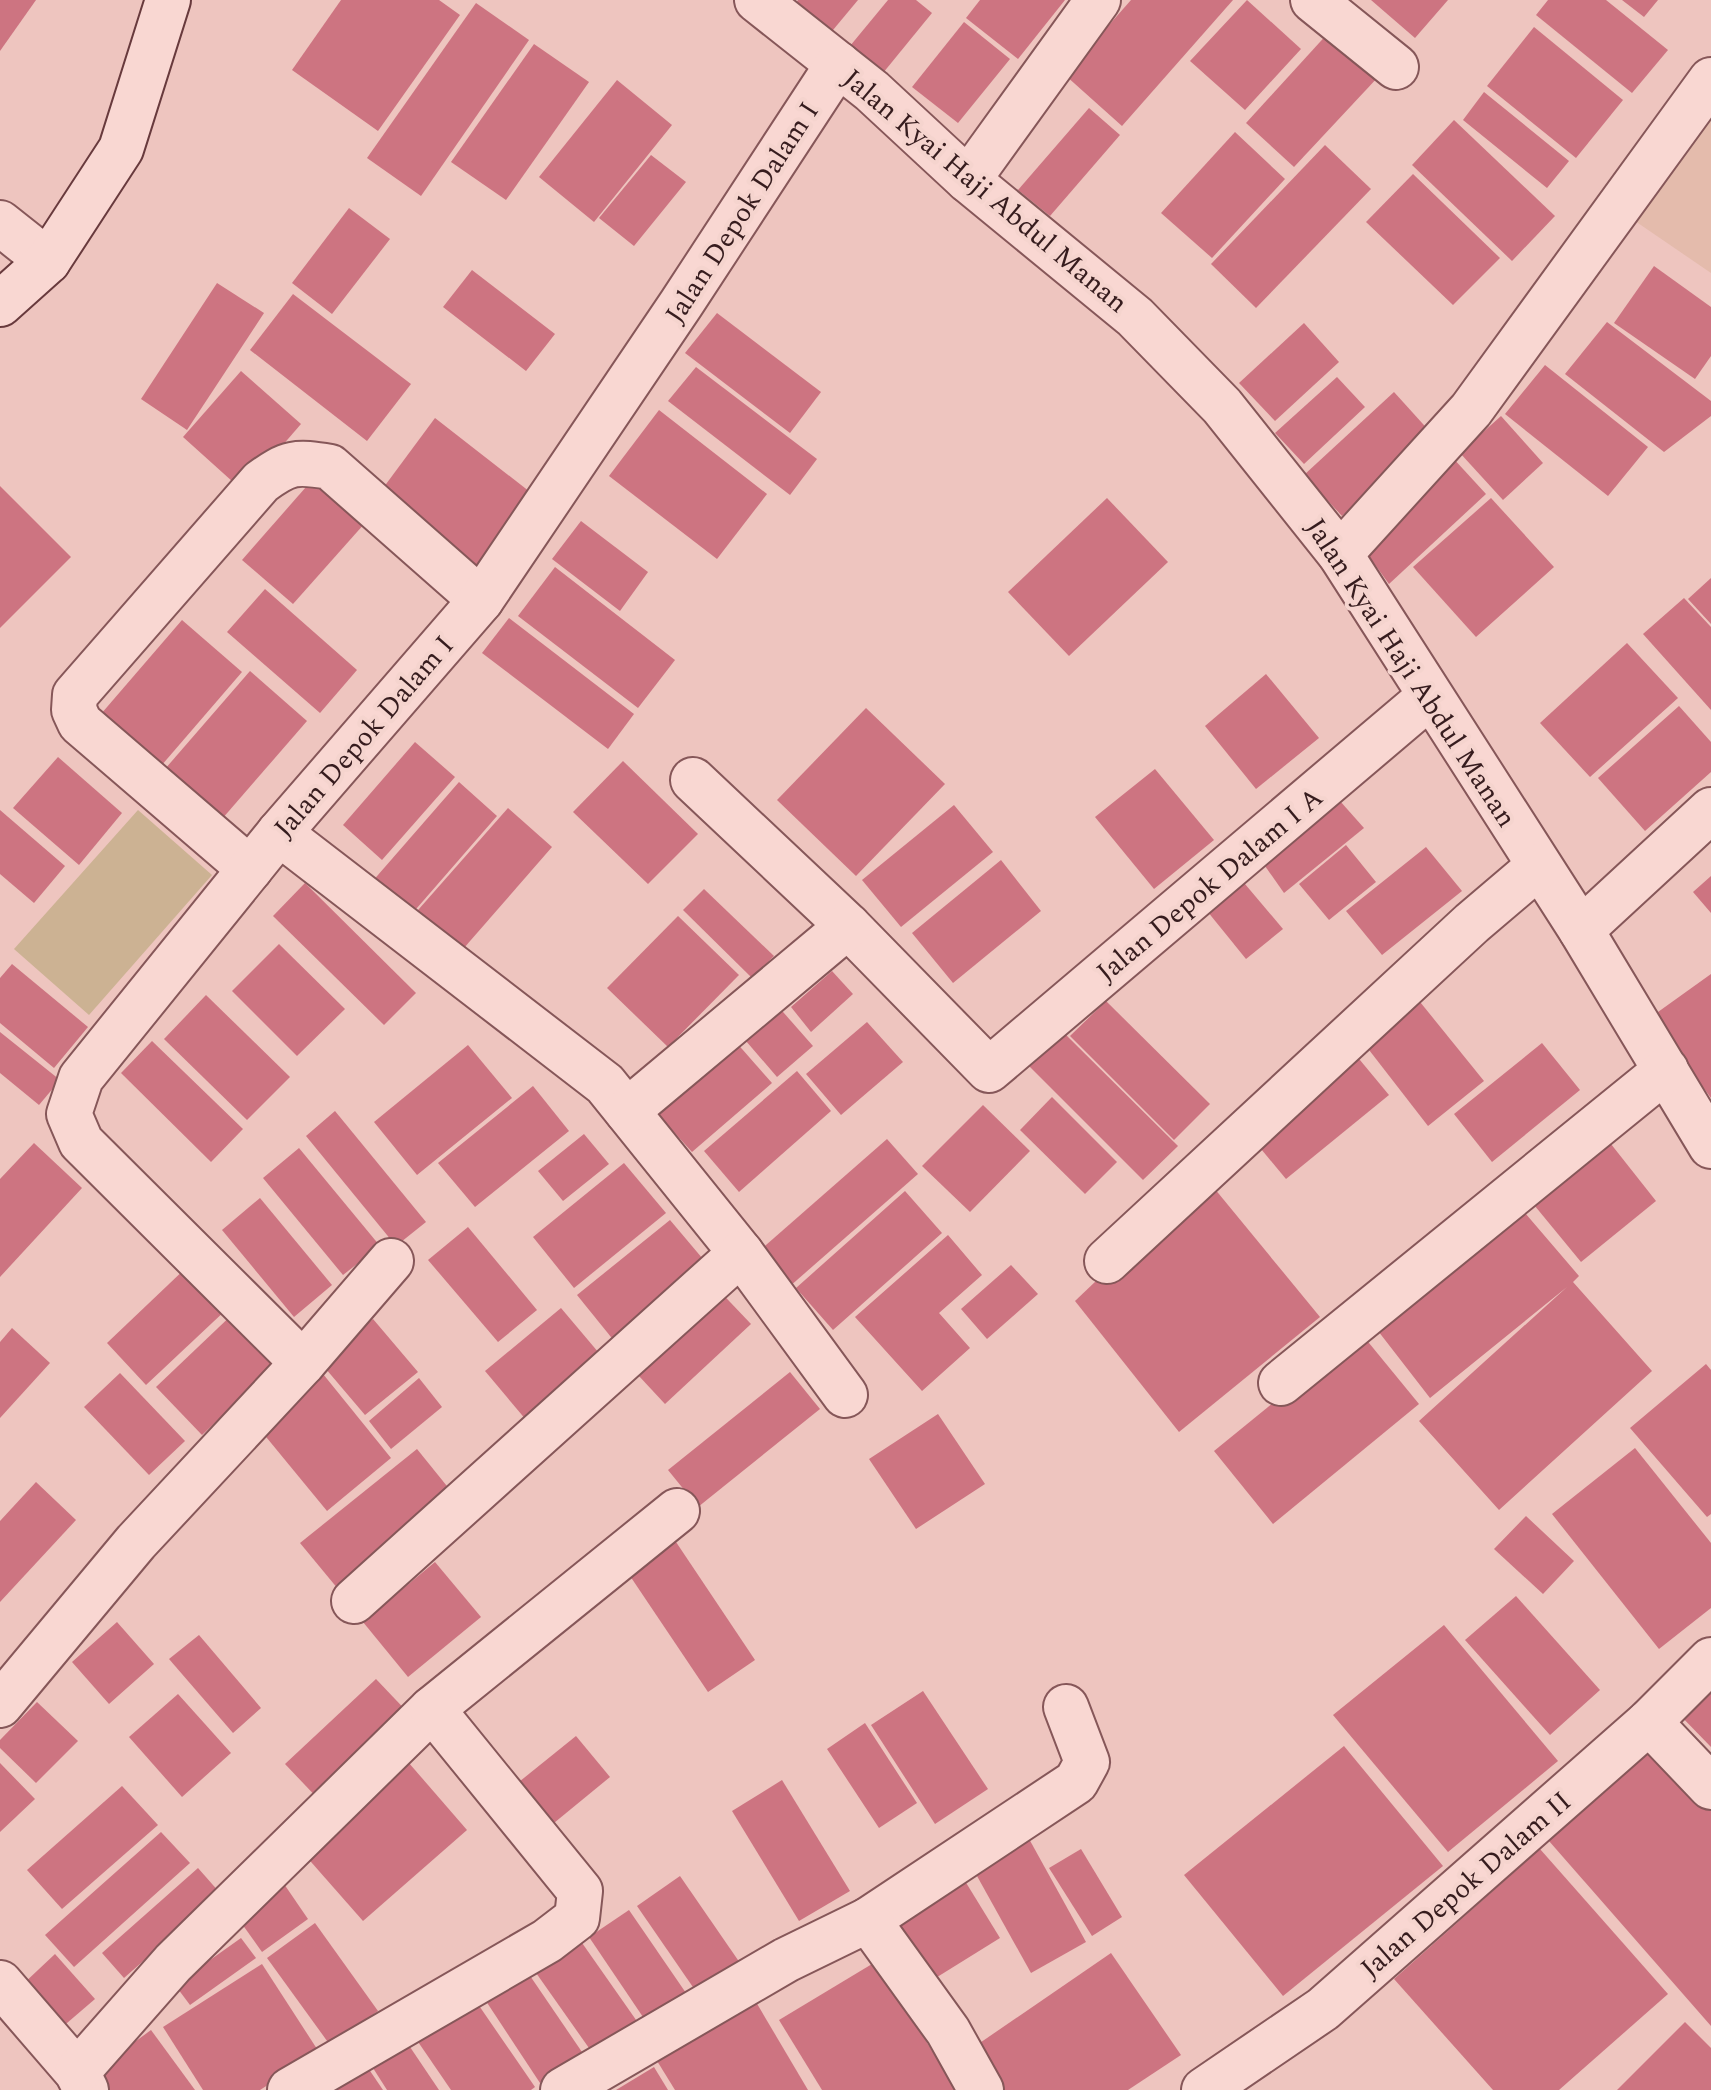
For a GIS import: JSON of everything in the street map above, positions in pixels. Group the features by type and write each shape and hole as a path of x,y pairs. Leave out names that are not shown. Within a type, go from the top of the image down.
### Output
{"street":[{"path":"0,304 48,261 121,149 168,0"},
{"name":"Jalan Kyai Haji Abdul Manan","path":"757,0 838,64 968,180 1135,317 1222,406 1340,554 1581,930 1711,1146"},
{"path":"968,180 1098,0"},
{"path":"1313,0 1396,67"},
{"name":"Jalan Depok Dalam I","path":"303,1363 81,1142 69,1114 81,1078 279,833 481,600 838,64"},
{"path":"1340,554 1471,410 1711,80"},
{"path":"0,223 48,261"},
{"path":"250,869 80,723 74,710 75,695 261,482 286,464 330,467 481,600"},
{"name":"Jalan Depok Dalam I A","path":"848,926 989,1070 1429,697"},
{"path":"627,1111 848,926 693,780"},
{"path":"1581,930 1711,810"},
{"path":"279,833 605,1084 741,1253 845,1395"},
{"path":"1107,1261 1472,923 1539,866"},
{"path":"1281,1383 1666,1070"},
{"path":"354,1601 741,1253"},
{"path":"0,1705 136,1542 303,1363 391,1261"},
{"path":"0,1983 81,2081 173,1963 432,1709 677,1511"},
{"name":"Jalan Depok Dalam II","path":"1204,2090 1323,2009 1649,1722 1711,1660"},
{"path":"563,2090 786,1960 868,1920 1076,1782 1087,1762 1066,1707"},
{"path":"290,2090 547,1941 577,1918 580,1891 432,1709"},
{"path":"1649,1722 1711,1787"},
{"path":"868,1920 948,2031 981,2090"}],"shaded area":[{"path":"1711,114 1711,273 1635,221"},
{"path":"138,810 212,875 89,1015 14,949"}],"building":[{"path":"0,0 36,0 0,51"},
{"path":"341,0 439,0 460,15 378,131 292,70"},
{"path":"798,0 858,0 828,36 793,7"},
{"path":"888,0 916,0 932,13 883,73 850,46"},
{"path":"980,0 1065,0 1018,59 966,18"},
{"path":"1131,0 1233,0 1122,126 1065,75"},
{"path":"1247,0 1301,49 1245,110 1190,61"},
{"path":"1371,0 1448,0 1415,38"},
{"path":"1548,0 1606,0 1668,50 1632,93 1536,15"},
{"path":"1622,0 1658,0 1644,17"},
{"path":"476,3 529,40 421,196 367,158"},
{"path":"964,22 1010,59 958,123 912,87"},
{"path":"1534,27 1623,100 1576,158 1487,86"},
{"path":"1330,31 1379,76 1294,167 1246,123"},
{"path":"534,44 589,82 506,200 451,162"},
{"path":"617,80 672,125 594,222 539,177"},
{"path":"1484,92 1569,161 1547,188 1463,120"},
{"path":"1089,108 1120,135 1050,216 1018,190"},
{"path":"1454,120 1555,216 1512,261 1412,165"},
{"path":"1235,132 1285,179 1212,258 1161,213"},
{"path":"1325,145 1371,189 1256,308 1211,264"},
{"path":"651,155 686,182 634,246 599,218"},
{"path":"1413,174 1500,258 1453,305 1366,222"},
{"path":"349,208 390,239 332,314 292,283"},
{"path":"1654,266 1711,307 1711,356 1695,379 1614,323"},
{"path":"472,270 555,334 526,371 443,307"},
{"path":"217,283 264,313 187,430 141,399"},
{"path":"293,294 411,384 367,441 250,350"},
{"path":"717,313 821,392 790,433 685,353"},
{"path":"1607,322 1711,401 1711,416 1664,452 1565,374"},
{"path":"1304,323 1339,362 1275,421 1239,383"},
{"path":"1545,365 1648,447 1608,496 1505,414"},
{"path":"696,367 817,459 790,495 668,401"},
{"path":"241,371 301,424 243,491 183,437"},
{"path":"1337,377 1365,407 1304,464 1275,433"},
{"path":"1394,392 1432,434 1342,516 1304,475"},
{"path":"659,410 767,494 717,559 609,476"},
{"path":"1501,416 1543,463 1503,500 1460,453"},
{"path":"435,418 539,499 479,578 375,499"},
{"path":"1452,457 1486,494 1389,584 1368,555"},
{"path":"313,479 365,523 293,604 242,560"},
{"path":"0,486 71,557 0,628"},
{"path":"1107,498 1168,562 1069,656 1008,592"},
{"path":"1491,498 1554,567 1476,637 1413,567"},
{"path":"581,521 648,572 620,611 552,559"},
{"path":"555,567 675,660 638,708 518,616"},
{"path":"1711,578 1711,624 1688,599"},
{"path":"265,589 357,670 320,713 227,632"},
{"path":"1684,598 1711,627 1711,710 1643,634"},
{"path":"509,618 634,714 608,749 482,653"},
{"path":"182,620 242,672 161,766 101,714"},
{"path":"1627,643 1678,698 1590,777 1540,723"},
{"path":"250,671 307,721 222,819 165,769"},
{"path":"1266,674 1319,738 1256,789 1205,726"},
{"path":"1679,706 1711,742 1711,772 1645,831 1598,778"},
{"path":"866,708 945,784 856,876 777,800"},
{"path":"415,742 455,777 382,860 343,825"},
{"path":"58,757 122,813 79,865 13,808"},
{"path":"623,761 698,834 648,884 573,812"},
{"path":"1155,769 1214,840 1154,889 1095,817"},
{"path":"459,782 497,816 410,916 371,883"},
{"path":"1332,792 1364,828 1284,893 1258,856"},
{"path":"954,805 993,852 901,927 862,880"},
{"path":"508,808 552,847 457,956 411,918"},
{"path":"0,810 65,866 34,903 0,874"},
{"path":"1346,845 1376,882 1329,920 1299,884"},
{"path":"1426,847 1462,891 1382,955 1346,911"},
{"path":"1001,860 1041,911 953,983 912,933"},
{"path":"1234,871 1283,929 1246,959 1199,901"},
{"path":"1711,876 1711,913 1693,892"},
{"path":"305,883 416,993 384,1025 273,916"},
{"path":"704,889 774,956 752,978 683,910"},
{"path":"678,916 739,975 668,1047 607,988"},
{"path":"279,944 345,1009 297,1056 232,991"},
{"path":"12,964 88,1027 54,1068 0,1023 0,978"},
{"path":"832,971 853,994 811,1032 791,1007"},
{"path":"1711,974 1711,1098 1651,1017"},
{"path":"1412,992 1484,1081 1428,1126 1359,1037"},
{"path":"206,995 290,1077 247,1120 164,1039"},
{"path":"1106,1001 1210,1104 1174,1140 1070,1036"},
{"path":"776,1004 813,1046 777,1077 740,1034"},
{"path":"867,1022 903,1062 841,1115 806,1074"},
{"path":"1060,1029 1178,1146 1143,1180 1026,1063"},
{"path":"0,1032 60,1080 39,1105 0,1073"},
{"path":"152,1041 243,1129 211,1162 121,1073"},
{"path":"735,1041 772,1083 692,1152 654,1110"},
{"path":"1542,1043 1580,1090 1492,1162 1454,1114"},
{"path":"468,1045 512,1098 417,1175 374,1122"},
{"path":"1350,1048 1389,1095 1286,1179 1247,1132"},
{"path":"797,1071 831,1111 739,1192 704,1151"},
{"path":"533,1086 569,1131 475,1207 438,1163"},
{"path":"1052,1097 1117,1162 1085,1194 1020,1130"},
{"path":"983,1105 1030,1151 970,1212 922,1166"},
{"path":"335,1111 426,1222 396,1246 306,1136"},
{"path":"584,1134 609,1164 563,1201 538,1171"},
{"path":"887,1139 918,1174 789,1287 758,1252"},
{"path":"1607,1139 1656,1201 1581,1262 1530,1200"},
{"path":"34,1143 82,1188 0,1277 0,1179"},
{"path":"299,1148 380,1246 343,1275 263,1178"},
{"path":"624,1163 666,1213 574,1288 533,1237"},
{"path":"1205,1177 1320,1317 1179,1432 1075,1301"},
{"path":"905,1191 942,1233 833,1330 796,1288"},
{"path":"260,1198 332,1285 294,1317 222,1230"},
{"path":"1520,1207 1579,1276 1573,1282 1652,1371 1499,1510 1419,1421 1567,1287 1430,1398 1375,1327"},
{"path":"670,1220 708,1265 615,1342 577,1295"},
{"path":"468,1227 537,1310 498,1342 428,1260"},
{"path":"948,1235 982,1275 939,1313 970,1348 922,1391 855,1317"},
{"path":"189,1265 228,1308 146,1385 107,1343"},
{"path":"1011,1265 1038,1294 987,1339 961,1309"},
{"path":"710,1281 751,1324 665,1404 625,1361"},
{"path":"561,1308 604,1359 527,1421 485,1371"},
{"path":"238,1309 283,1358 202,1435 156,1387"},
{"path":"373,1319 418,1372 365,1415 320,1362"},
{"path":"12,1328 50,1363 0,1418 0,1342"},
{"path":"1360,1332 1419,1404 1273,1524 1214,1451"},
{"path":"1706,1364 1711,1370 1711,1514 1707,1517 1630,1428"},
{"path":"319,1369 391,1458 327,1511 253,1421"},
{"path":"790,1372 820,1409 698,1507 668,1470"},
{"path":"120,1373 185,1441 149,1475 84,1407"},
{"path":"419,1378 442,1407 391,1449 369,1421"},
{"path":"938,1414 985,1484 916,1529 869,1459"},
{"path":"1635,1448 1711,1543 1711,1608 1659,1649 1552,1514"},
{"path":"417,1449 459,1501 343,1595 300,1543"},
{"path":"36,1482 76,1520 0,1602 0,1521"},
{"path":"1526,1516 1574,1561 1543,1594 1494,1549"},
{"path":"672,1536 755,1660 708,1692 624,1567"},
{"path":"435,1562 481,1617 408,1677 363,1622"},
{"path":"1516,1596 1600,1690 1550,1735 1465,1640"},
{"path":"117,1622 154,1664 109,1704 72,1662"},
{"path":"1444,1625 1558,1761 1448,1852 1333,1715"},
{"path":"199,1635 261,1708 233,1733 169,1659"},
{"path":"1711,1675 1711,1747 1675,1710"},
{"path":"376,1679 414,1719 323,1804 285,1764"},
{"path":"923,1691 988,1789 935,1824 871,1725"},
{"path":"178,1694 231,1753 182,1797 129,1737"},
{"path":"37,1702 78,1741 36,1783 0,1748 0,1740"},
{"path":"865,1723 917,1803 879,1828 827,1749"},
{"path":"576,1736 610,1777 543,1832 509,1790"},
{"path":"1653,1737 1711,1804 1711,2026 1542,1833"},
{"path":"1344,1746 1443,1866 1283,1996 1184,1875"},
{"path":"402,1755 467,1830 363,1921 297,1846"},
{"path":"0,1763 35,1799 0,1832"},
{"path":"782,1780 850,1891 799,1921 732,1811"},
{"path":"122,1786 158,1825 62,1909 27,1870"},
{"path":"161,1832 190,1863 74,1967 45,1935"},
{"path":"1028,1837 1086,1942 1031,1973 972,1867"},
{"path":"1081,1849 1122,1917 1092,1936 1049,1868"},
{"path":"1540,1849 1668,1994 1559,2090 1493,2090 1394,1979"},
{"path":"198,1868 220,1893 124,1978 102,1953"},
{"path":"957,1868 1000,1938 934,1979 890,1908"},
{"path":"680,1876 740,1963 697,1993 637,1906"},
{"path":"284,1884 308,1919 262,1952 237,1917"},
{"path":"629,1910 686,1993 645,2020 589,1937"},
{"path":"315,1923 378,2011 330,2045 267,1958"},
{"path":"241,1938 256,1958 190,2005 175,1985"},
{"path":"580,1940 641,2027 596,2058 534,1970"},
{"path":"1111,1953 1181,2055 1128,2090 999,2090 971,2049"},
{"path":"55,1954 95,1999 60,2029 21,1986"},
{"path":"877,1961 956,2090 822,2090 779,2020"},
{"path":"262,1964 319,2052 260,2090 203,2090 163,2027"},
{"path":"522,1964 584,2055 540,2083 480,1992"},
{"path":"471,1994 535,2087 531,2090 451,2090 412,2033"},
{"path":"753,1997 808,2090 675,2090 654,2056"},
{"path":"1685,2022 1711,2048 1711,2090 1617,2090"},
{"path":"151,2030 195,2090 97,2090 87,2077"},
{"path":"408,2044 439,2090 387,2090 373,2068"},
{"path":"364,2062 383,2090 322,2090"},
{"path":"654,2067 668,2090 616,2090"}]}
